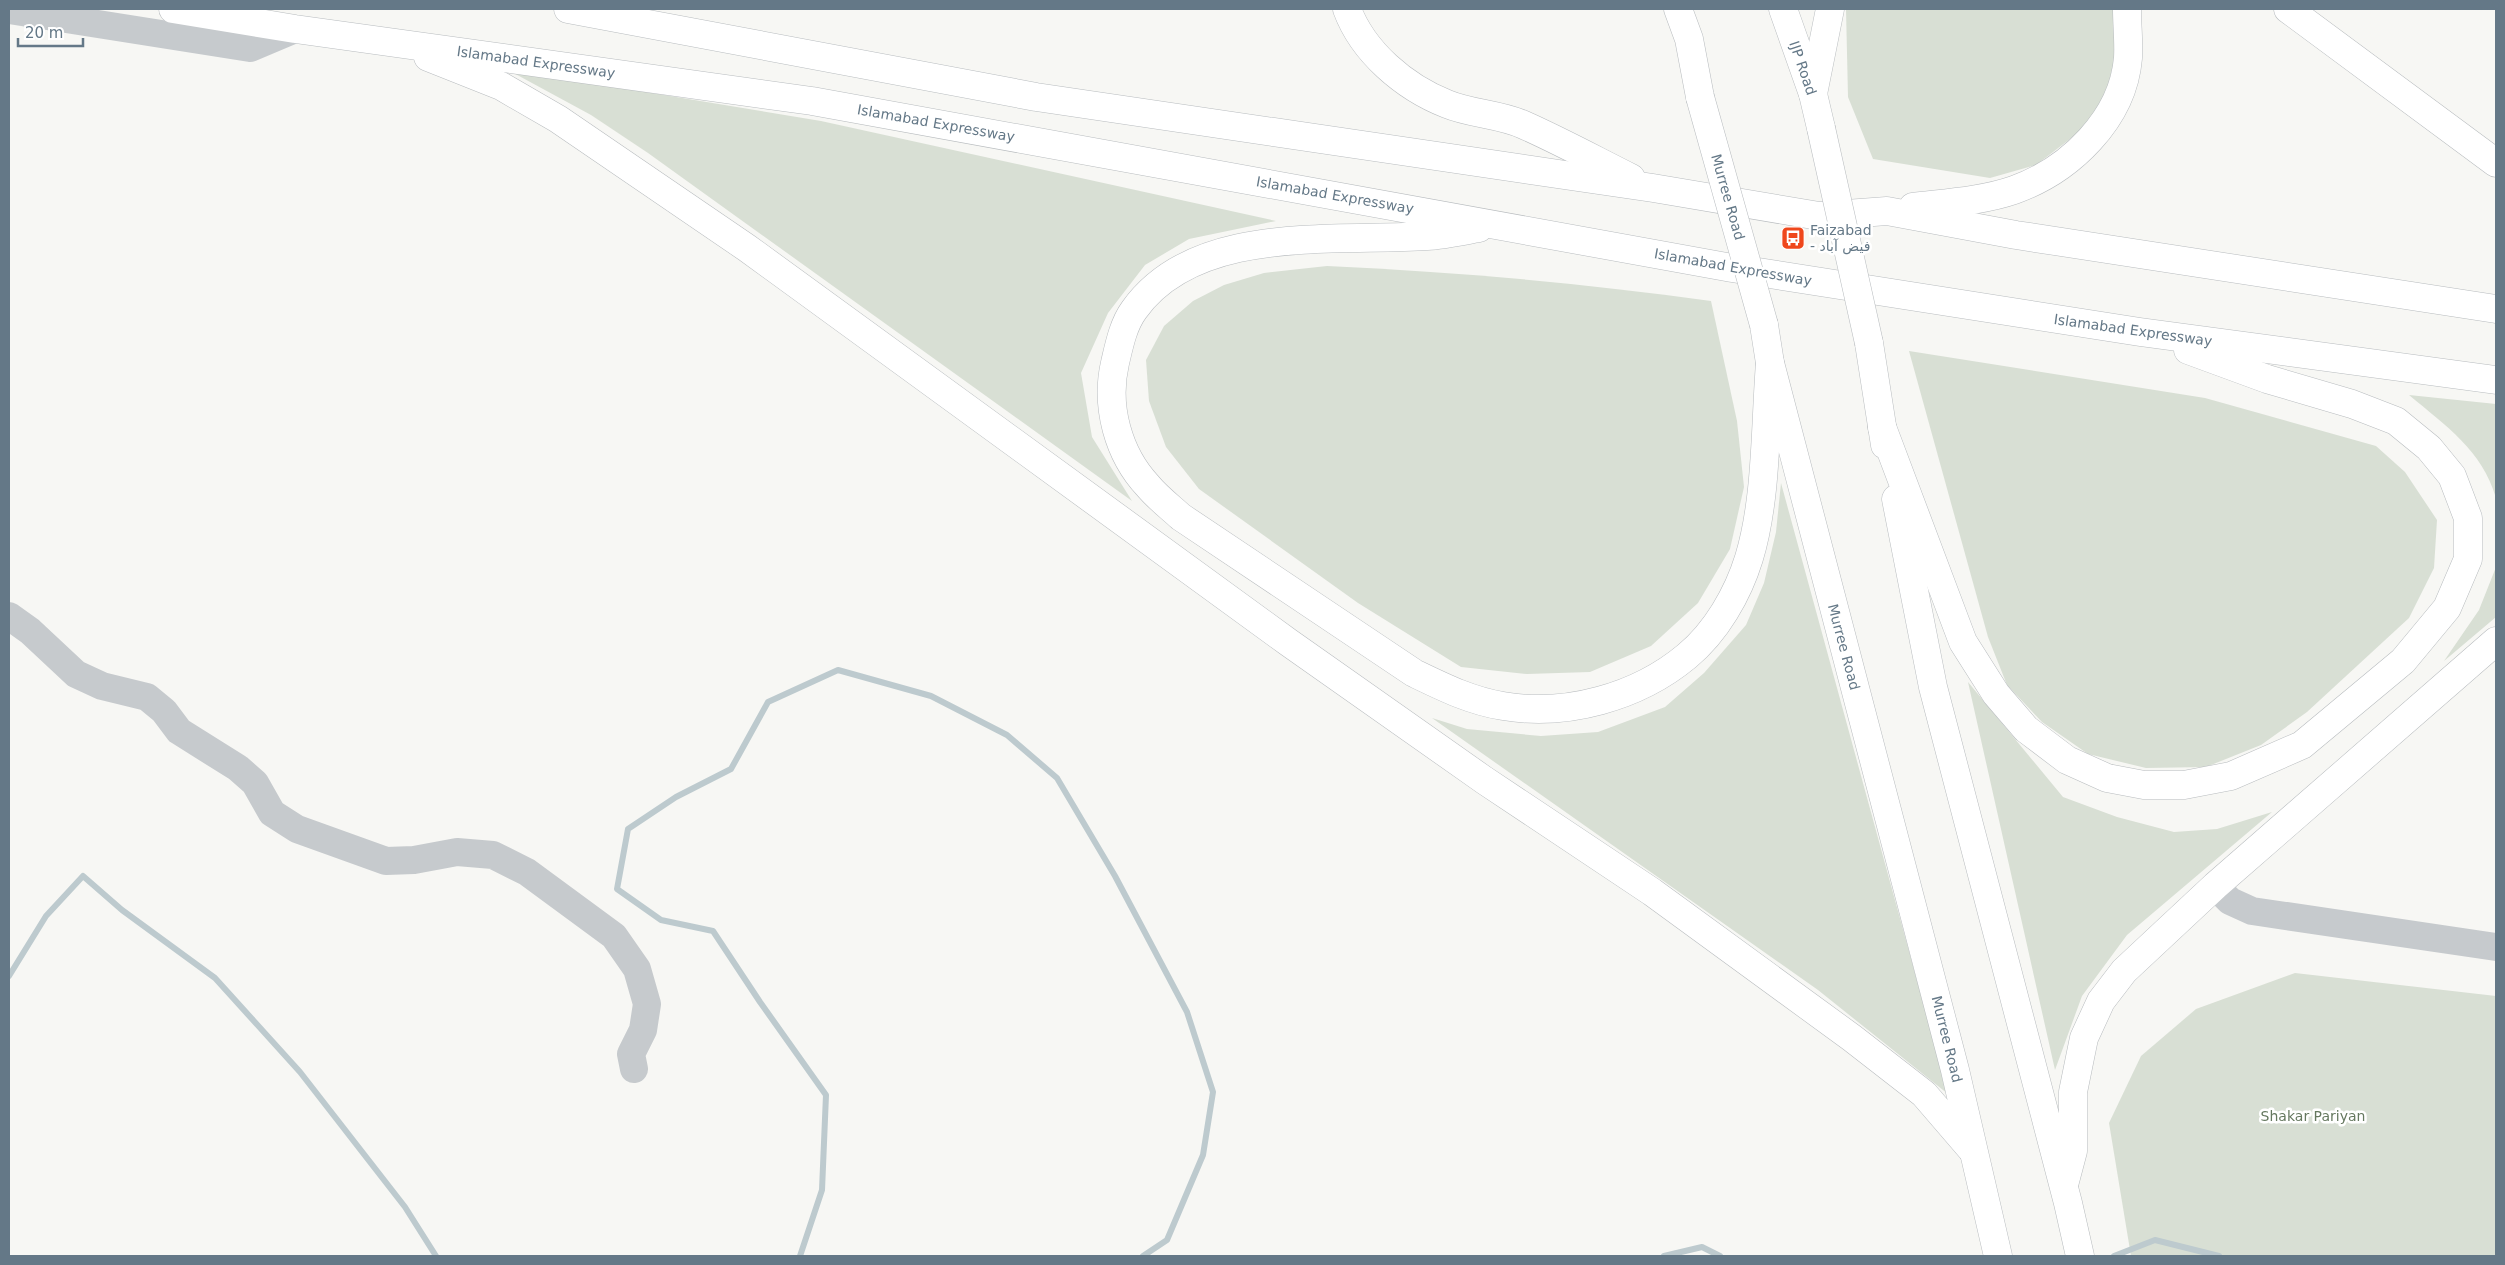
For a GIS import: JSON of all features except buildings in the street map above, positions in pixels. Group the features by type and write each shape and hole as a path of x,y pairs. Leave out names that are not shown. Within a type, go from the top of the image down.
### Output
{"highway":[{"name":"Islamabad Expressway","path":"173,9 295,29 812,101 1732,268 2140,332 2496,380"},
{"path":"568,9 1036,97 1652,188 1818,216 1887,211 1981,197 2015,190 2052,170 2092,140 2118,100 2128,59 2126,9"},
{"path":"1347,9 1351,20 1370,49 1415,88 1447,105 1522,124 1652,188"},
{"name":"Murree Road","path":"1678,9 1689,39 1700,97 1764,325 1770,363 1955,1070 1998,1256"},
{"name":"IJP Road","path":"1783,9 1813,94 1870,343 1882,427"},
{"path":"1813,94 1830,9"},
{"path":"2288,9 2496,164"},
{"path":"401,43 435,60 501,86 558,119 747,248 1288,642 1484,780 1652,892 1852,1038 1924,1094 1974,1151"},
{"path":"1887,211 2016,234 2496,309"},
{"path":"1500,225 1429,236 1311,240 1262,245 1223,252 1188,265 1158,283 1133,311 1120,339 1113,370 1112,412 1124,450 1147,486 1181,517 1414,673 1454,692 1503,706 1547,709 1590,704 1629,692 1659,676 1688,656 1714,626 1734,596 1749,558 1759,515 1770,363"},
{"path":"1882,427 1963,642 1996,694 2026,729 2067,760 2107,778 2144,785 2174,785 2231,776 2302,745 2404,661 2447,608 2468,559 2468,518 2452,476 2429,448 2396,422 2352,404 2267,379 2140,332"},
{"path":"1882,427 1932,687 2066,1196 2080,1256"},
{"path":"2066,1196 2073,1151 2073,1092 2084,1038 2101,1001 2124,971 2215,886 2496,641"}],"street":[{"path":"9,10 250,48 295,29"},
{"path":"9,616 30,631 76,674 102,686 147,698 164,711 179,731 238,768 255,783 272,812 297,828 386,861 414,860 457,852 493,855 527,872 614,936 637,969 647,1004 643,1030 631,1054 634,1069"},
{"path":"2215,886 2230,901 2252,912 2496,947"}],"green space":[{"path":"1846,9 2113,9 2117,49 2108,87 2092,118 2074,136 2036,165 1990,178 1873,159 1848,97"},
{"path":"506,69 821,121 1276,221 1189,239 1145,265 1108,313 1081,373 1092,437 1132,501 648,153 591,115"},
{"path":"1327,266 1519,279 1711,301 1737,421 1744,487 1730,549 1698,603 1651,646 1590,672 1527,674 1461,667 1358,603 1199,489 1166,447 1149,401 1146,360 1164,326 1193,301 1224,285 1264,273"},
{"path":"1909,351 2205,398 2376,446 2405,472 2437,520 2434,568 2409,618 2307,712 2261,745 2206,767 2146,768 2088,754 2042,722 2007,685 1988,637"},
{"path":"2409,395 2496,404 2496,498 2490,481 2472,452 2449,429"},
{"path":"1781,483 1948,1094 1818,990 1432,718 1467,729 1541,736 1598,732 1665,707 1704,673 1746,625 1764,583 1776,532"},
{"path":"2496,567 2496,617 2444,661 2479,610"},
{"path":"1968,682 2063,797 2117,817 2174,832 2217,829 2272,812 2127,935 2082,996 2055,1070"},
{"name":"Shakar Pariyan","path":"2295,973 2496,996 2496,1256 2131,1256 2109,1123 2141,1056 2196,1009"}],"waterway":[{"path":"800,1256 822,1190 826,1095 760,1002 713,931 661,920 617,889 628,829 676,797 731,769 768,702 838,670 931,696 1007,735 1057,778 1115,876 1187,1012 1213,1092 1203,1155 1167,1240 1143,1256"},
{"path":"9,976 46,916 83,876 122,910 215,978 300,1072 405,1207 436,1256"},
{"path":"2114,1256 2155,1240 2219,1256"},
{"path":"1664,1256 1702,1247 1720,1256"}],"place":[{"name":"Faizabad - فیض آباد","path":"1793,238"}]}
